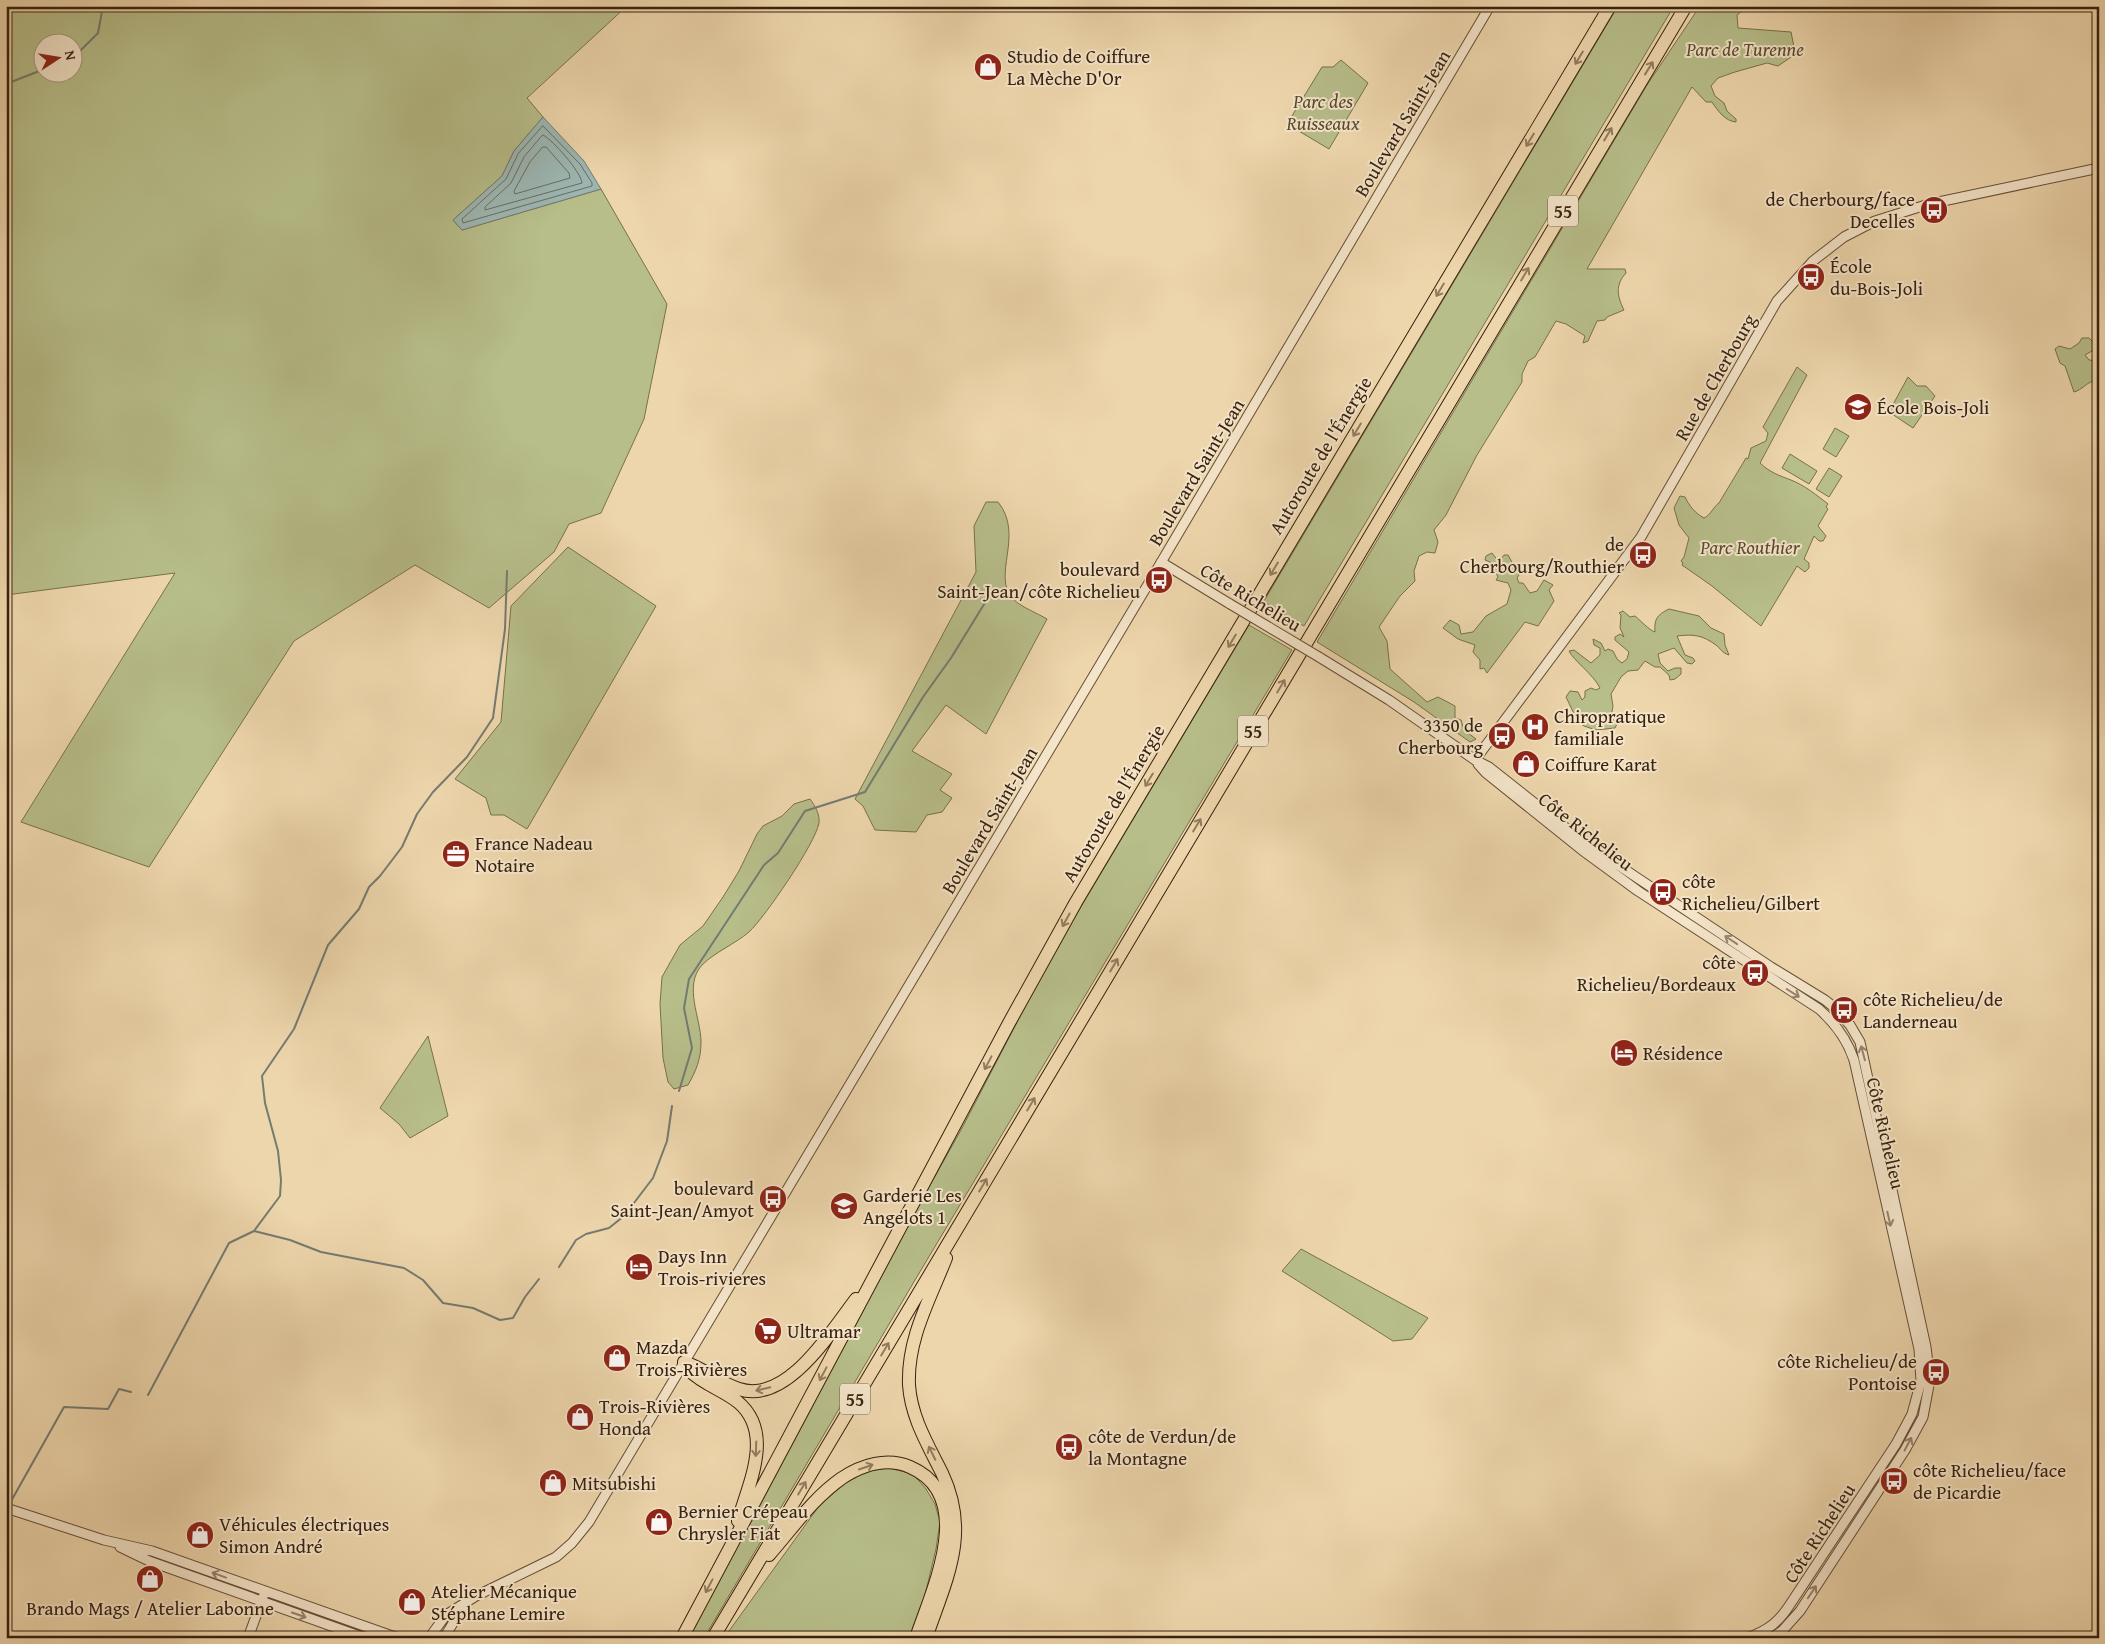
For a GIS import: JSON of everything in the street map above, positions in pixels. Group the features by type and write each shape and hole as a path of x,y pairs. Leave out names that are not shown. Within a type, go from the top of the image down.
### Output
{"highway":[{"name":"55","path":"713,1638 1598,151 1687,6"},
{"name":"Autoroute de l'Énergie","path":"682,1638 1009,1023 1076,902 1607,10"},
{"path":"926,1638 953,1555 956,1524 954,1508 946,1482 914,1411 910,1393 910,1368 913,1345 921,1319 960,1223"},
{"path":"684,1362 695,1365 740,1390 756,1391 774,1386 792,1374 814,1354 879,1269"},
{"path":"684,1362 691,1372 740,1405 750,1416 755,1428 757,1446 755,1464 732,1543"},
{"path":"750,1575 818,1499 842,1478 875,1464 891,1462 908,1466 926,1477 938,1490 944,1503 946,1519 943,1557 916,1638"}],"street":[{"name":"Boulevard Saint-Jean","path":"429,1638 446,1615 485,1590 550,1561 575,1540 589,1522 1490,6"},
{"name":"Rue de Cherbourg","path":"1475,760 1641,537 1777,301 1813,261 1844,237 1876,221 1929,204 2099,168"},
{"name":"Côte Richelieu","path":"1161,562 1320,657 1397,706 1475,760 1489,767 1585,843 1835,1008 1850,1025 1860,1042 1926,1347 1930,1380 1923,1417 1905,1450 1800,1610 1782,1631 1772,1638"},
{"name":"Côte Richelieu","path":"1475,760 1486,773 1508,791 1638,892 1820,1009 1834,1021 1849,1046 1854,1060 1918,1349 1921,1381 1912,1414 1896,1444 1796,1596 1780,1619 1771,1627 1747,1638"},
{"path":"6,1508 104,1540 152,1551 398,1638"},
{"path":"104,1540 149,1561 365,1638"},
{"path":"248,1638 265,1592"},
{"name":"Boulevard Saint-Jean","path":"444,1638 453,1621 468,1601"}],"green space":[{"path":"6,6 627,6 527,98 543,117 514,151 502,176 453,220 462,230 601,189 667,304 644,419 601,513 569,524 554,552 489,608 415,565 294,641 149,867 21,822 175,573 6,595"},
{"path":"1618,6 1674,6 1304,626 1264,601"},
{"name":"Parc de Turenne","path":"1700,6 1756,6 1745,9 1737,15 1738,28 1791,32 1795,52 1791,53 1791,57 1778,66 1767,63 1735,72 1718,78 1711,86 1715,96 1724,103 1727,111 1736,119 1736,122 1725,118 1712,102 1706,102 1692,87 1587,269 1625,269 1626,273 1622,277 1618,291 1624,310 1607,317 1605,320 1597,321 1588,341 1583,343 1585,336 1566,324 1556,321 1535,357 1528,361 1522,374 1522,382 1477,455 1446,515 1434,530 1438,542 1435,553 1427,552 1419,556 1414,571 1415,581 1400,596 1379,627 1387,641 1390,669 1427,702 1438,697 1455,706 1455,718 1461,720 1464,730 1476,739 1470,742 1414,702 1317,642 1647,85"},
{"name":"Parc des Ruisseaux","path":"1341,60 1368,83 1329,149 1287,124 1322,67 1333,67"},
{"path":"2082,338 2089,338 2093,342 2099,340 2099,354 2092,351 2085,355 2089,360 2099,361 2099,390 2094,381 2074,392 2065,366 2060,363 2055,349 2059,346 2070,349 2079,343"},
{"name":"Parc Routhier","path":"1797,367 1807,375 1760,463 1767,469 1806,488 1828,504 1826,507 1828,509 1818,526 1826,536 1823,541 1819,541 1814,536 1804,559 1809,563 1809,568 1805,572 1797,566 1761,626 1712,586 1682,565 1681,561 1684,557 1689,538 1679,525 1674,508 1680,496 1685,497 1693,509 1704,518 1719,503 1746,458 1748,459 1751,448 1766,441 1768,433 1763,427"},
{"path":"1908,377 1917,386 1926,386 1935,396 1913,428 1889,412"},
{"path":"1835,428 1849,436 1836,457 1823,449"},
{"path":"1790,454 1817,471 1809,484 1782,468"},
{"path":"1829,468 1842,476 1829,497 1816,489"},
{"path":"986,502 998,502 1009,528 1005,579 1007,590 1016,602 1047,619 986,734 946,705 912,751 952,774 940,790 952,798 942,812 927,815 916,832 875,830 863,806 855,799 976,572 974,526"},
{"path":"568,547 656,606 527,829 504,815 491,815 486,798 455,779 501,722 511,606"},
{"path":"1492,553 1499,562 1504,555 1508,555 1519,575 1517,578 1519,583 1523,583 1530,593 1537,591 1544,580 1553,585 1549,590 1554,601 1538,626 1525,622 1487,673 1484,668 1480,669 1480,660 1473,652 1475,645 1458,639 1443,628 1450,620 1459,625 1461,634 1473,632 1486,616 1507,604 1511,590 1508,583 1496,580 1498,577 1490,562 1485,560 1486,556"},
{"path":"1669,609 1699,616 1711,628 1724,634 1725,645 1729,655 1702,637 1693,635 1677,636 1685,655 1693,658 1695,661 1692,664 1687,663 1674,648 1658,654 1660,663 1668,671 1681,668 1681,674 1675,679 1670,680 1669,675 1660,667 1655,667 1645,661 1638,670 1628,671 1621,677 1611,694 1613,706 1611,717 1617,724 1615,728 1596,730 1578,722 1566,697 1570,691 1578,692 1582,700 1585,697 1585,691 1591,688 1596,690 1600,688 1569,651 1574,650 1591,663 1600,655 1600,648 1594,645 1593,639 1601,643 1605,651 1608,649 1613,651 1617,659 1622,663 1627,659 1629,652 1615,640 1615,637 1620,634 1624,637 1620,628 1621,615 1619,613 1623,611 1630,617 1635,616 1655,632 1657,618"},
{"path":"1249,625 1292,650 918,1275 704,1638 688,1638 902,1235 961,1130 1051,957"},
{"path":"810,799 818,813 819,823 809,847 788,880 766,912 749,932 707,960 697,973 693,992 700,1033 700,1054 696,1070 688,1085 674,1089 668,1082 663,1058 660,1004 662,977 680,945 703,926 723,897 763,826 782,816 794,804"},
{"path":"428,1036 448,1116 410,1138 399,1124 380,1108"},
{"path":"1301,1249 1428,1318 1412,1339 1393,1341 1282,1271"},
{"path":"889,1468 913,1474 926,1489 935,1504 940,1522 936,1549 925,1595 909,1638 724,1638 819,1506 848,1481 868,1471"},
{"path":"153,1555 245,1588 244,1592 152,1559"}],"water":[{"path":"543,117 584,161 601,189 462,230 453,220 502,176 514,151"}],"waterway":[{"path":"82,49 98,33 103,6"},
{"path":"6,84 32,74"},
{"path":"148,1395 229,1243 254,1231 280,1196 281,1180 278,1151 265,1103 262,1076 294,1029 328,945 359,909 369,887 402,847 417,814 433,792 467,757 493,718 505,629 507,571"},
{"path":"679,1091 692,1048 684,1008 689,979 764,865 778,853 805,811 865,792 923,697 951,658 991,593"},
{"path":"559,1267 576,1240 586,1234 609,1228 624,1216 653,1178 667,1141 672,1106"},
{"path":"254,1231 290,1240 321,1252 404,1268 423,1280 443,1303 473,1308 500,1320 513,1318 525,1297 539,1279"},
{"path":"10,1503 64,1407 108,1409 119,1389 131,1392"}],"place":[{"name":"Studio de Coiffure La Mèche D'Or","path":"988,67"},
{"name":"de Cherbourg/face Decelles","path":"1934,210"},
{"name":"École du-Bois-Joli","path":"1811,277"},
{"name":"École Bois-Joli","path":"1858,407"},
{"name":"de Cherbourg/Routhier","path":"1643,555"},
{"name":"boulevard Saint-Jean/côte Richelieu","path":"1159,580"},
{"name":"Chiropratique familiale","path":"1535,727"},
{"name":"3350 de Cherbourg","path":"1502,736"},
{"name":"Coiffure Karat","path":"1526,764"},
{"name":"France Nadeau Notaire","path":"456,854"},
{"name":"côte Richelieu/Gilbert","path":"1663,892"},
{"name":"côte Richelieu/Bordeaux","path":"1755,973"},
{"name":"côte Richelieu/de Landerneau","path":"1844,1010"},
{"name":"Résidence","path":"1624,1053"},
{"name":"boulevard Saint-Jean/Amyot","path":"773,1199"},
{"name":"Garderie Les Angelots 1","path":"844,1206"},
{"name":"Days Inn Trois-rivieres","path":"639,1267"},
{"name":"Ultramar","path":"768,1331"},
{"name":"Mazda Trois-Rivières","path":"617,1358"},
{"name":"côte Richelieu/de Pontoise","path":"1936,1372"},
{"name":"Trois-Rivières Honda","path":"580,1417"},
{"name":"côte de Verdun/de la Montagne","path":"1069,1447"},
{"name":"côte Richelieu/face de Picardie","path":"1894,1481"},
{"name":"Mitsubishi","path":"553,1483"},
{"name":"Bernier Crépeau Chrysler Fiat","path":"659,1522"},
{"name":"Véhicules électriques Simon André","path":"200,1535"},
{"name":"Brando Mags / Atelier Labonne","path":"150,1579"},
{"name":"Atelier Mécanique Stéphane Lemire","path":"412,1602"}]}
